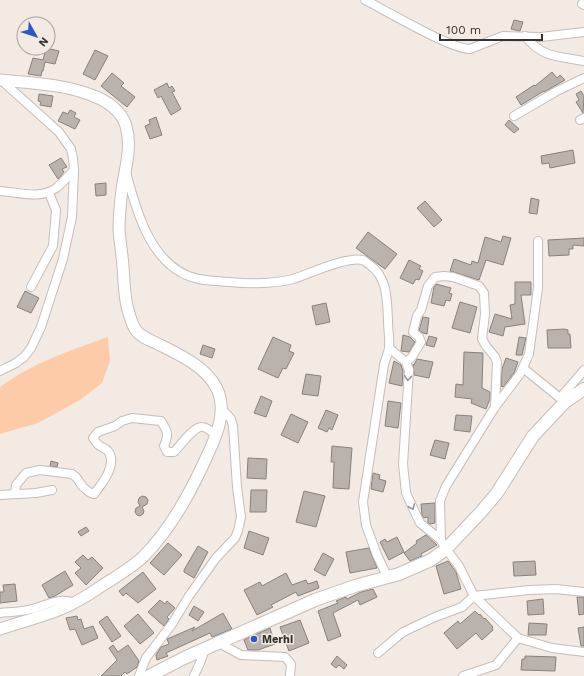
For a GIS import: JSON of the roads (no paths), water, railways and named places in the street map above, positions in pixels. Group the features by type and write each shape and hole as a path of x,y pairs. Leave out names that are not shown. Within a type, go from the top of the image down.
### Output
{"main road":[{"path":"0,80 80,91 98,98 114,108 122,117 126,126 129,144 121,196 119,229 126,301 131,320 136,330 147,339 184,358 206,374 215,384 220,395 221,408 220,422 216,435 195,484 173,520 142,558 121,574 75,603 47,615 0,629"},
{"path":"149,676 205,649 316,600 355,586 387,576 399,574 431,560 443,545 481,512 497,493 533,436 562,400 584,389"}],"street":[{"path":"365,0 437,38 464,49 470,49 503,36 558,36 584,32"},
{"path":"525,36 534,47 545,54 584,61"},
{"path":"514,116 557,91 584,78"},
{"path":"0,80 59,132 66,140 71,149 74,170 72,217 63,259 41,327 31,348 24,357 0,371"},
{"path":"0,191 40,194 49,193 56,189 74,170"},
{"path":"126,171 136,210 151,241 172,267 185,274 198,279 239,283 268,283 292,279 352,260 363,260 378,271 385,286 389,348 384,366 363,502 366,525 387,576"},
{"path":"31,287 53,246 56,210 49,193"},
{"path":"443,545 440,500 446,486 495,408 523,368 529,354 535,317 539,273 538,241"},
{"path":"406,362 412,357 421,342 419,337 413,332 414,326 417,316 421,310 428,286 435,277 453,277 479,286 484,293 482,339 496,362 495,408"},
{"path":"389,348 406,362 409,370 403,464 406,493 420,523 443,545 460,566 474,596 518,638 552,648 584,652"},
{"path":"523,368 562,400 584,370"},
{"path":"140,676 146,658 172,624 188,596 216,558 235,538 238,531 241,517 237,487 233,426 231,418 221,408"},
{"path":"15,494 16,485 26,473 40,470 72,474 83,487 94,494 103,483 109,471 110,458 108,451 98,445 93,438 98,432 132,418 161,421 167,430 168,436 164,446 167,452 174,452 195,429 202,427 210,430 216,435"},
{"path":"0,495 52,490"},
{"path":"378,654 403,632 462,606 474,596 529,590 584,592"},
{"path":"0,613 31,610 62,600 75,603"},
{"path":"463,676 496,665 518,638"},
{"path":"219,643 241,655 285,657 290,664 290,676"},
{"path":"194,676 205,649"}],"place":[{"name":"Merhi","path":"254,639"}]}
